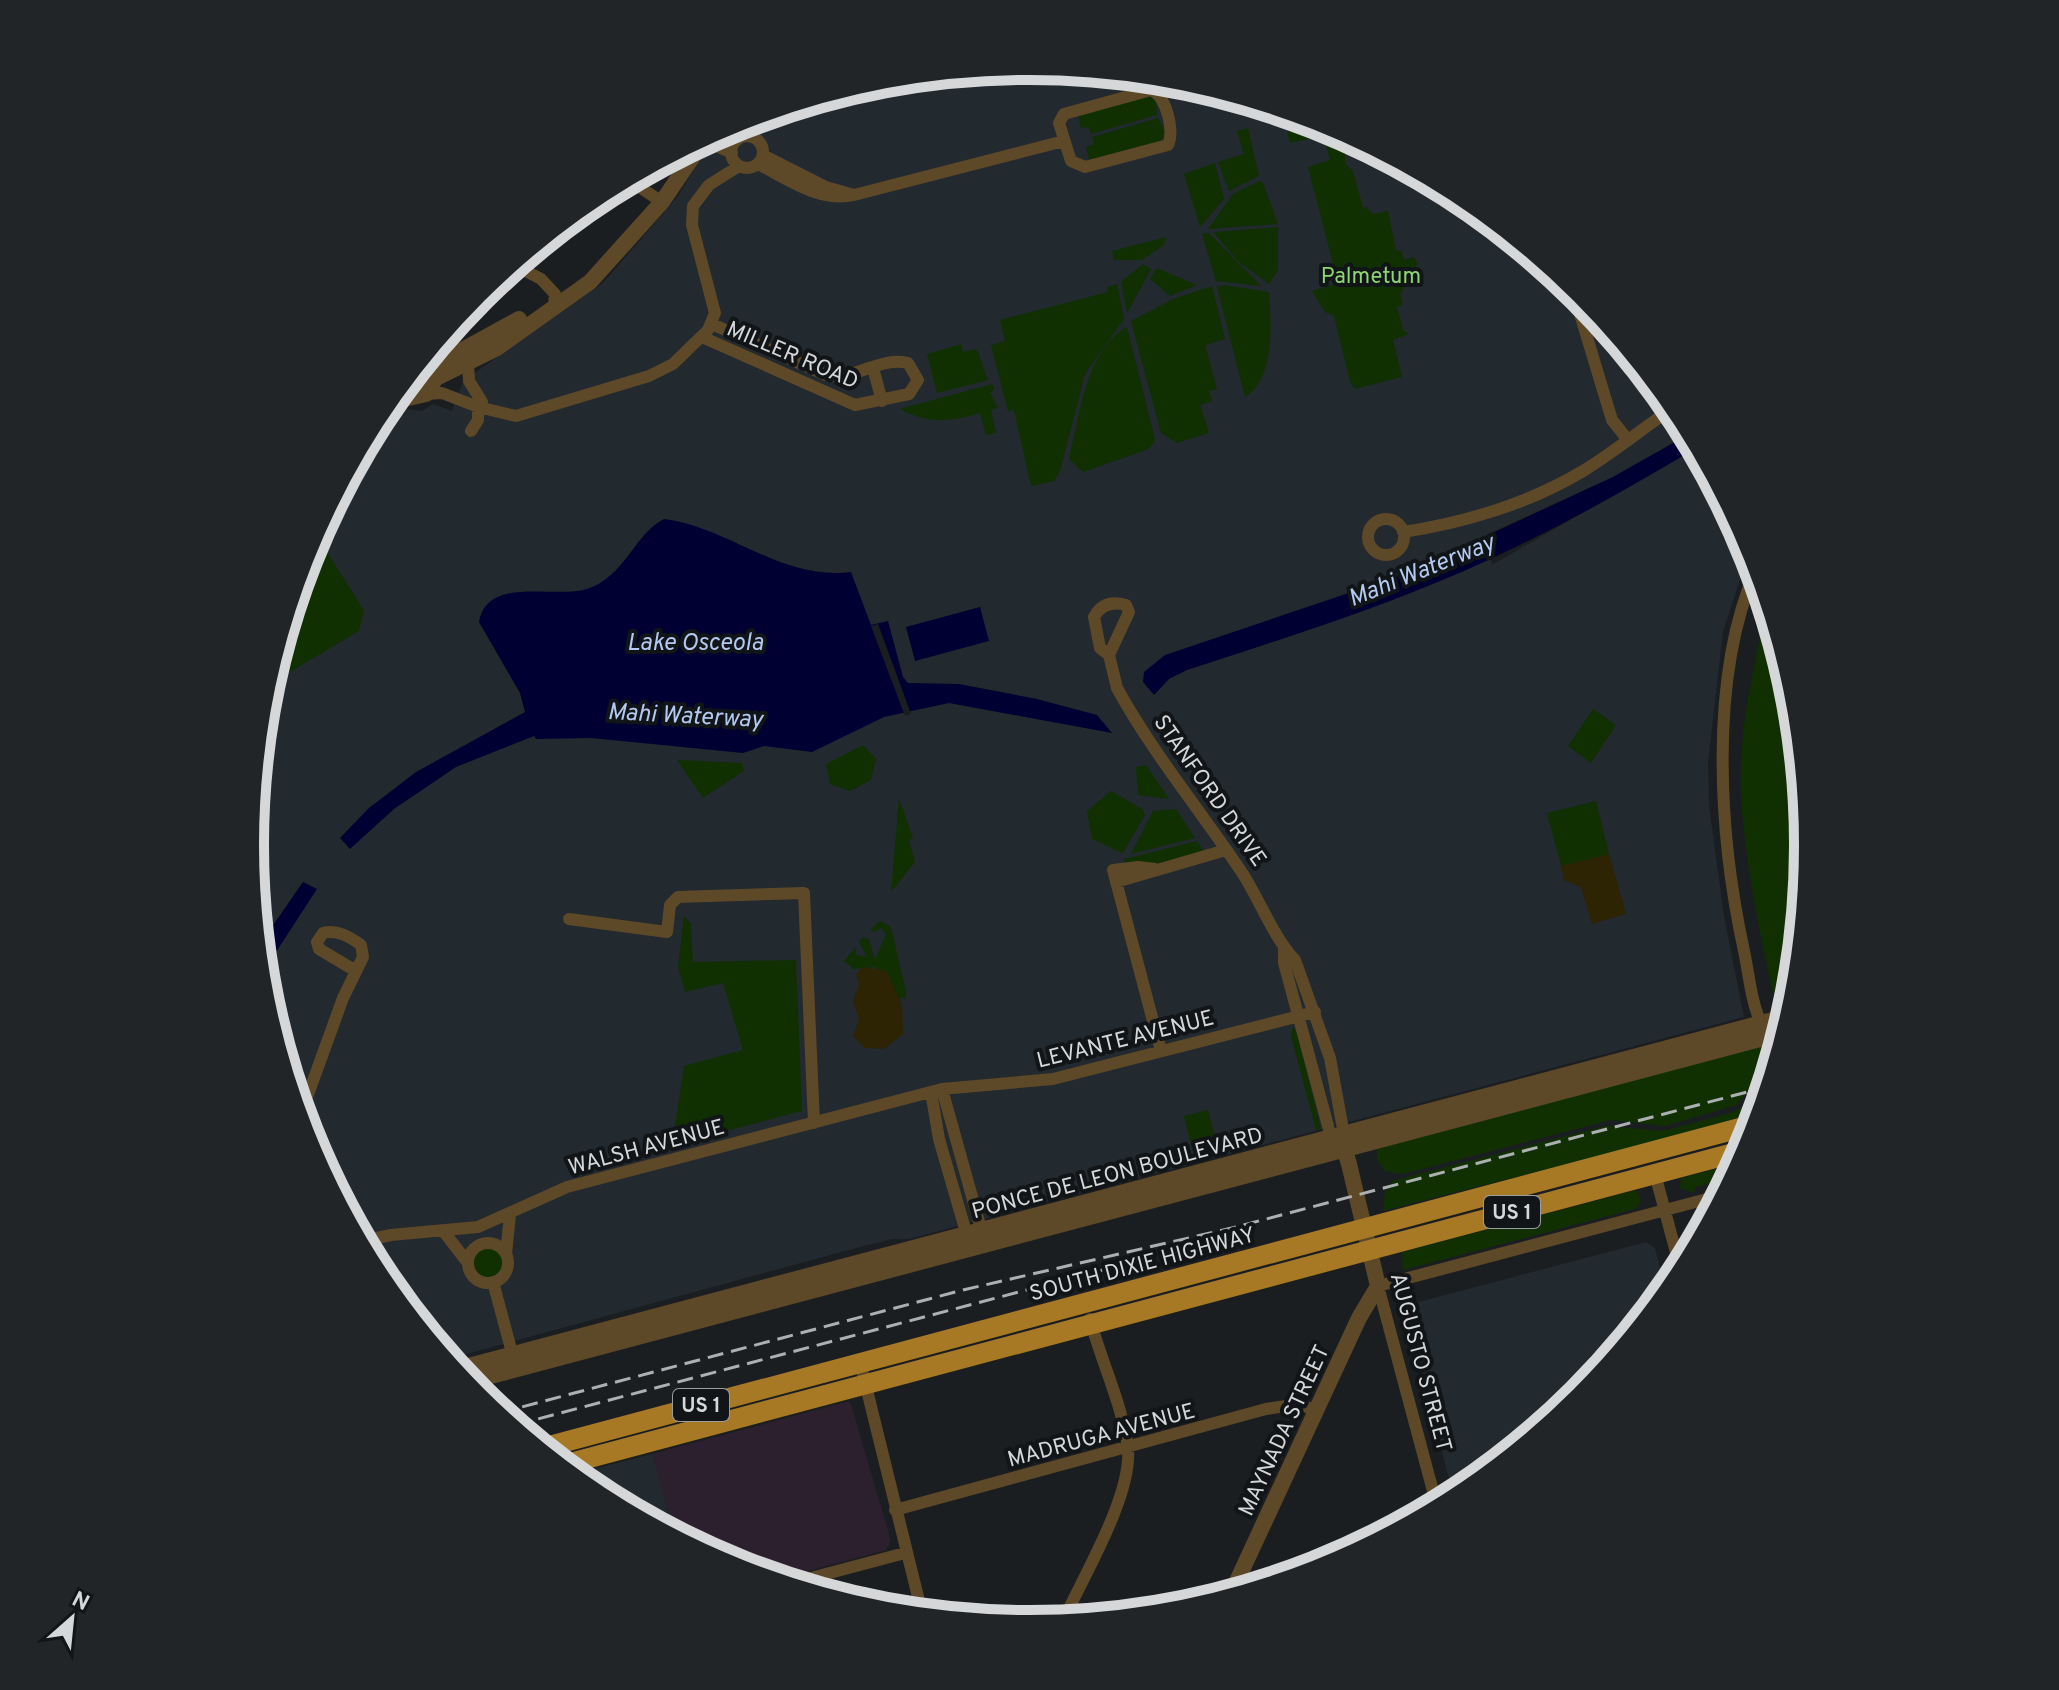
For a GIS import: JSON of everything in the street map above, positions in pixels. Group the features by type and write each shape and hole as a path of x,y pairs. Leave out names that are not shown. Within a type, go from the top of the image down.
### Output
{"highway":[{"name":"SOUTH DIXIE HIGHWAY","path":"555,1445 1740,1128"},
{"path":"1618,1161 1655,1174 1664,1158 1685,1143"},
{"name":"US 1","path":"577,1461 1729,1154"}],"street":[{"path":"1150,90 1064,114 1059,123 1071,161 1085,167 1168,145 1171,136 1163,100 1152,91"},
{"path":"431,385 442,393 512,416 654,374 673,364 712,324 715,309 691,216 697,199 734,158 737,140 746,137 756,139 761,160 822,196 837,199 1064,141"},
{"path":"716,147 750,168 761,160"},
{"path":"410,397 417,398 431,385 504,343 589,270 658,199 688,161"},
{"path":"658,199 677,167"},
{"path":"639,187 658,199"},
{"path":"525,270 541,279 554,300"},
{"path":"439,360 470,348 554,300"},
{"path":"1580,315 1612,420 1628,440"},
{"name":"MILLER ROAD","path":"702,337 855,405 909,394 918,380 908,363 898,361 844,377 826,375 712,324"},
{"path":"468,363 469,381 484,406"},
{"path":"431,385 432,368"},
{"path":"873,368 882,401"},
{"path":"471,431 484,406"},
{"path":"1403,532 1522,501 1586,470 1663,415"},
{"path":"1750,588 1730,674 1723,783 1733,895 1761,1023 1772,1027"},
{"name":"STANFORD DRIVE","path":"1109,655 1124,700 1226,850 1270,918 1284,948 1295,960 1315,1012 1329,1063 1340,1140"},
{"path":"1161,1051 1115,876 1138,867 1155,869 1226,850"},
{"path":"569,919 667,932 670,905 678,897 804,893 814,1123"},
{"name":"STANFORD DRIVE","path":"1284,948 1284,963 1365,1228"},
{"path":"307,1097 356,971"},
{"name":"LEVANTE AVENUE","path":"937,1090 1043,1081 1315,1012"},
{"name":"PONCE DE LEON BOULEVARD","path":"471,1367 515,1362 1340,1140 1500,1100 1774,1020"},
{"name":"PONCE DE LEON BOULEVARD","path":"1568,1081 1770,1035"},
{"path":"937,1090 970,1196 977,1239"},
{"path":"937,1090 955,1200 977,1239"},
{"name":"WALSH AVENUE","path":"374,1239 478,1227 567,1187 937,1090"},
{"path":"1655,1174 1677,1253"},
{"path":"955,1200 970,1196"},
{"path":"1378,1286 1707,1199"},
{"path":"444,1232 478,1280 493,1282 507,1270 510,1215"},
{"name":"AUGUSTO STREET","path":"1365,1228 1434,1494"},
{"path":"468,1263 472,1251 483,1243 497,1245 506,1254"},
{"path":"493,1282 515,1362"},
{"name":"MAYNADA STREET","path":"1237,1581 1359,1318 1378,1286"},
{"path":"1069,1608 1120,1497 1128,1469 1128,1449 1085,1303"},
{"name":"PONCE DE LEON BOULEVARD","path":"480,1377 515,1362"},
{"path":"860,1362 919,1601"},
{"name":"MADRUGA AVENUE","path":"895,1510 1282,1406 1299,1404 1317,1411"},
{"path":"812,1578 905,1553"}],"shaded area":[{"path":"979,82 1080,82 1179,95 1227,106 1322,138 1412,182 1495,238 1534,270 1605,341 1678,440 1613,477 1486,535 1492,565 1686,453 1716,507 1743,570 1723,632 1708,762 1709,806 1724,916 1744,1017 909,1239 892,1239 845,1251 460,1356 393,1270 343,1183 305,1091 291,1043 271,945 264,845 271,745 279,696 305,599 323,552 367,462 401,409 422,411 433,404 452,411 463,381 603,283 678,196 703,153 737,138 832,106 880,95"},
{"path":"1646,1242 1655,1248 1662,1276 1605,1349 1570,1386 1495,1452 1450,1484 1404,1311 1407,1305"},
{"path":"850,1401 891,1541 886,1550 798,1574 737,1552 670,1520 652,1454"},
{"path":"652,1454 670,1520 647,1508 589,1470"}],"green space":[{"path":"1149,96 1156,101 1157,115 1091,134 1089,127 1081,128 1078,115"},
{"path":"1158,118 1165,132 1161,141 1089,160 1086,147 1094,144 1092,137"},
{"name":"Palmetum","path":"1285,125 1319,137 1290,143"},
{"path":"1248,128 1259,176 1229,191 1218,162 1244,154 1237,131"},
{"name":"Palmetum","path":"1324,139 1343,148 1345,164 1353,171 1363,208 1367,207 1372,214 1388,211 1396,251 1401,250 1404,260 1414,257 1416,262 1419,261 1400,294 1403,305 1397,307 1403,330 1409,334 1393,340 1402,377 1355,389 1350,382 1334,316 1325,312 1312,291 1338,283 1308,167 1330,160"},
{"path":"1215,163 1224,199 1200,227 1184,174"},
{"path":"1259,181 1263,183 1278,224 1208,229 1233,194"},
{"path":"1278,227 1278,270 1269,284 1240,263 1213,232"},
{"path":"1209,233 1261,286 1216,281 1202,234"},
{"path":"1166,237 1164,245 1142,260 1114,260 1112,251"},
{"path":"1143,264 1151,269 1127,313 1121,282"},
{"path":"1157,268 1197,285 1170,296 1150,279"},
{"path":"1117,284 1124,319 1085,374 1060,471 1054,481 1031,486 1014,410 1008,411 991,345 1005,341 1000,320 1108,292 1107,287"},
{"path":"1225,285 1269,292 1267,364 1255,388 1245,397 1217,287"},
{"path":"1212,286 1225,339 1205,345 1217,389 1209,391 1212,401 1200,405 1209,433 1177,443 1161,433 1131,321 1173,299"},
{"path":"1127,327 1155,440 1149,449 1083,472 1069,459 1086,386 1102,352"},
{"path":"961,344 963,352 977,349 988,380 937,393 927,354"},
{"path":"992,384 994,390 990,392 998,408 991,410 996,433 986,435 980,413 940,420 920,417 900,409"},
{"path":"325,548 364,610 359,631 284,675 305,599"},
{"path":"1762,627 1780,696 1793,795 1793,895 1780,994 1775,1002 1750,873 1741,795 1744,723"},
{"path":"1593,709 1616,725 1591,763 1568,746"},
{"path":"863,745 876,759 871,780 850,791 830,784 826,764"},
{"path":"677,760 742,763 744,771 703,798"},
{"path":"1146,765 1169,799 1138,795 1136,767"},
{"path":"1111,791 1142,809 1145,815 1123,853 1092,839 1087,811"},
{"path":"899,798 913,838 909,840 915,862 891,892"},
{"path":"1596,801 1609,854 1561,866 1547,813"},
{"path":"1176,809 1195,838 1131,854 1153,811"},
{"path":"1197,841 1204,852 1153,865 1125,863 1124,859"},
{"path":"684,916 691,924 693,962 796,960 802,1111 672,1145 684,1066 743,1050 723,983 685,992 678,967"},
{"path":"880,921 891,927 906,992 905,999 901,997 899,1001 892,989 891,979 875,967 854,969 844,961 856,947 856,955 867,957 859,942 862,938 869,939 875,960 886,934 881,928 874,932 870,930"},
{"path":"1293,1026 1321,1129 1316,1130 1291,1036"},
{"path":"1768,1042 1756,1083 1736,1105 1665,1126 1611,1120 1403,1174 1385,1171 1377,1159 1377,1147"},
{"path":"1753,1094 1743,1119 1383,1211 1385,1192 1392,1181 1606,1126 1663,1131 1741,1108"},
{"path":"1208,1110 1217,1146 1193,1152 1184,1116"},
{"path":"1723,1167 1717,1182 1695,1187 1694,1193 1680,1188 1681,1178"},
{"path":"1636,1190 1641,1201 1635,1209 1403,1270 1402,1252"},
{"path":"488,1247 494,1248 502,1256 502,1268 494,1276 488,1277 482,1276 474,1268 473,1262 474,1256 482,1248"}],"sand":[{"path":"1609,854 1626,914 1592,924 1581,887 1564,880 1561,866"},
{"path":"863,967 887,971 902,1005 903,1034 884,1049 865,1048 853,1036 859,1019 853,1001 859,984 856,974"}],"water":[{"name":"Mahi Waterway","path":"1678,440 1686,454 1582,513 1494,558 1430,585 1361,612 1187,670 1169,679 1154,695 1143,682 1144,672 1165,655 1402,575 1613,477"},
{"name":"Lake Osceola","path":"664,519 711,532 802,569 826,573 851,572 871,625 888,621 903,677 908,683 959,684 1037,699 1097,715 1112,733 949,703 884,717 812,752 764,746 743,753 591,738 536,739 534,736 456,767 394,809 350,849 340,838 369,808 416,772 525,712 520,693 479,622 485,607 495,598 508,594 573,591 600,583 611,575 653,526"},
{"path":"980,607 989,641 915,661 906,627"},
{"path":"303,882 317,889 273,957 270,930"}],"pier":[{"path":"878,624 911,714 905,716 871,626"}],"railway":[{"path":"514,1409 963,1290 1236,1227 1754,1090"},
{"path":"527,1422 1106,1269"}]}
